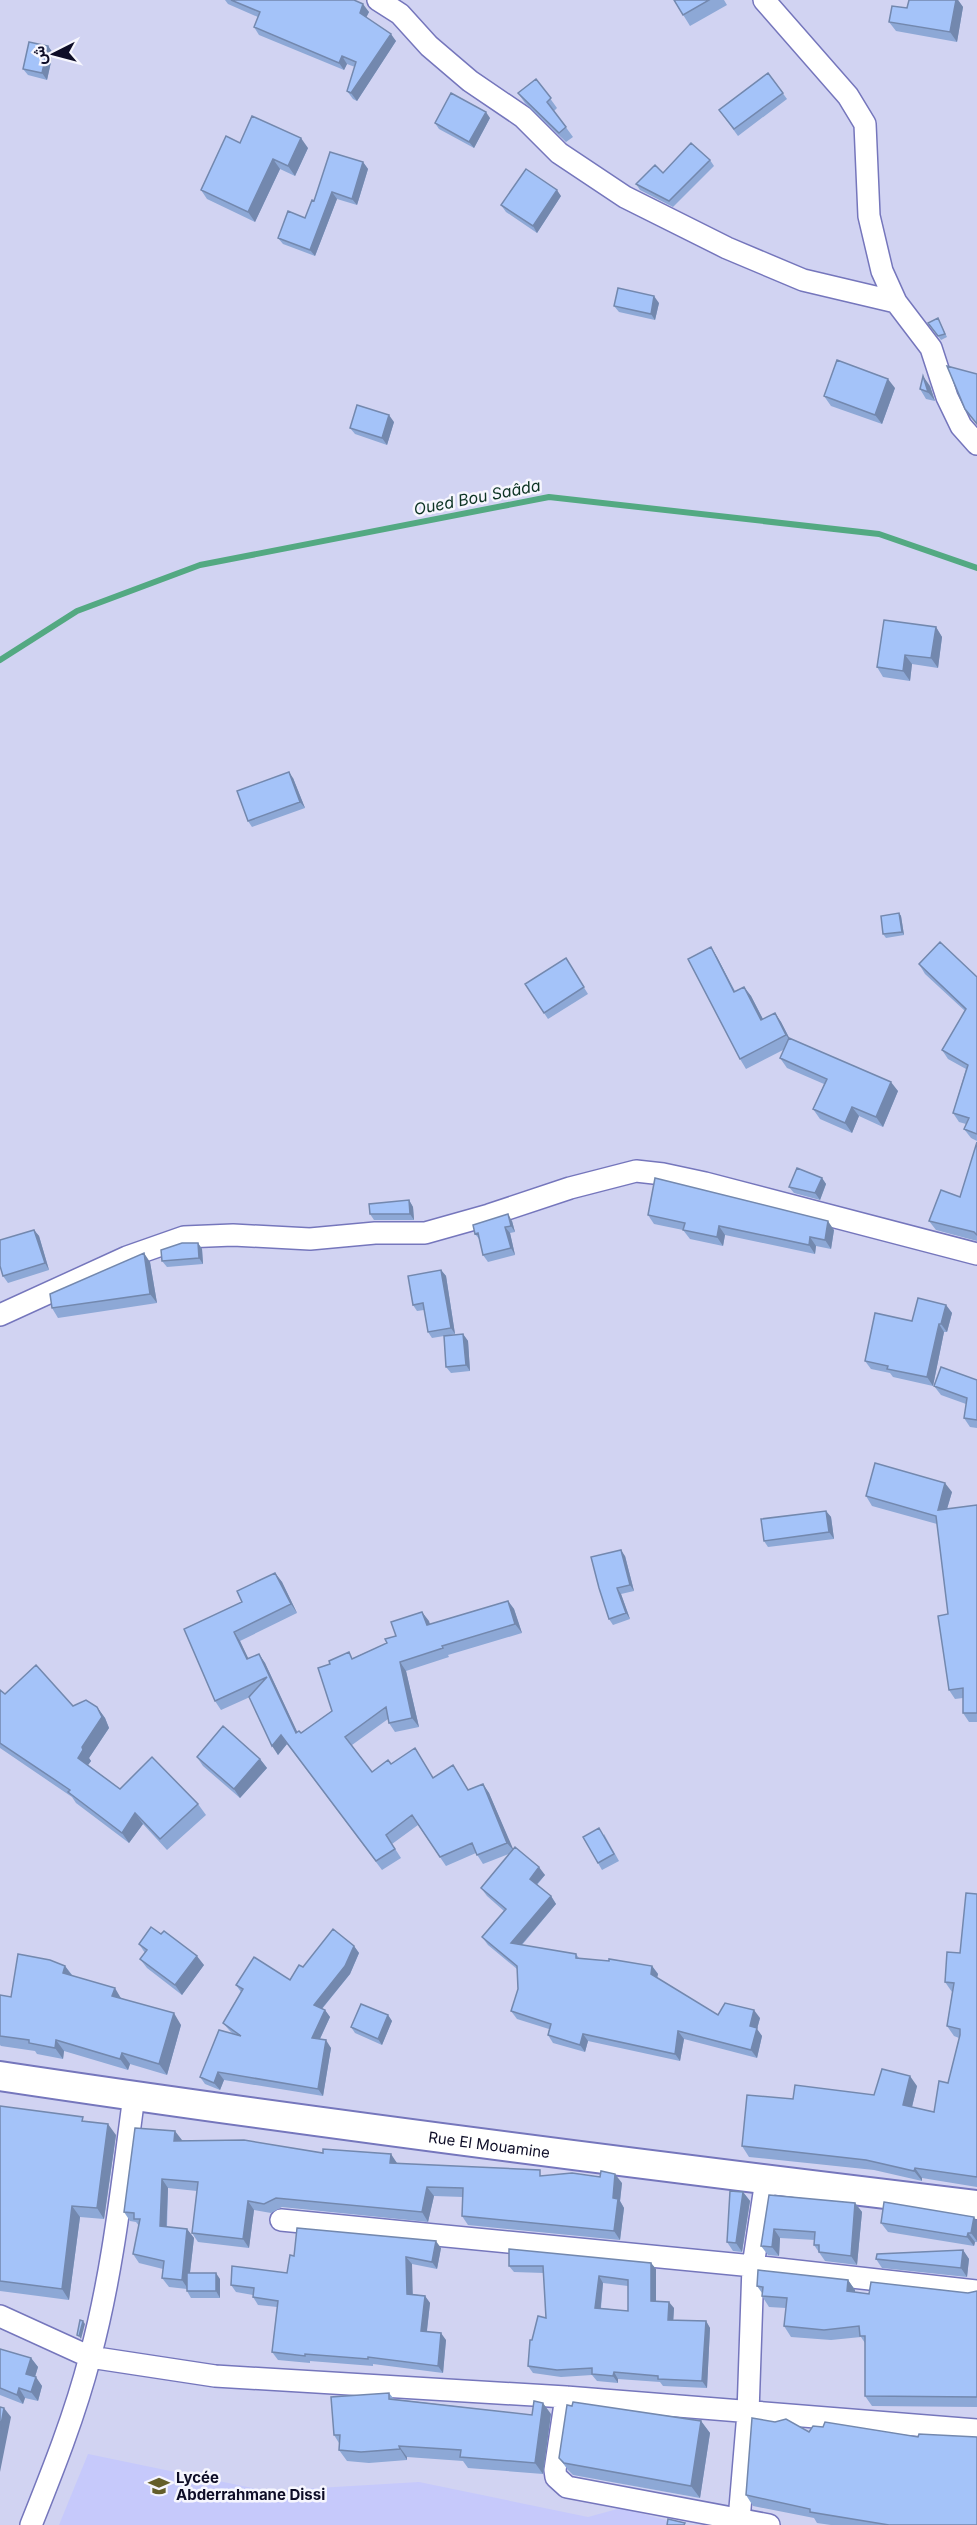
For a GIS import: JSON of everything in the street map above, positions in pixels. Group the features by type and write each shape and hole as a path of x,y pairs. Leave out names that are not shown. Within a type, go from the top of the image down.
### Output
{"main road":[{"name":"Rue El Mouamine","path":"0,2076 766,2180 977,2205"}],"street":[{"path":"378,0 400,14 429,46 470,81 524,117 559,153 625,197 727,248 803,280 896,302"},
{"path":"764,0 848,96 865,124 869,216 882,271 896,302 931,348 961,426 977,444"},
{"path":"0,1315 127,1257 184,1237 233,1235 309,1239 375,1233 425,1233 570,1188 636,1171 705,1183 977,1254"},
{"path":"31,2525 60,2452 90,2357 112,2258 134,2096"},
{"path":"739,2520 748,2413 753,2266 766,2180"},
{"path":"281,2220 753,2266 977,2291"},
{"path":"0,2316 90,2357 215,2376 566,2397 977,2430"},
{"path":"566,2397 555,2470 556,2477 567,2487 769,2525"}],"shaded area":[{"name":"Lycée Abderrahmane Dissi","path":"88,2454 267,2491 419,2482 588,2517 621,2508 684,2525 59,2525"}],"building":[{"path":"231,0 354,0 363,4 360,13 391,34 351,93 347,91 356,62 342,56 339,63 254,27 260,12"},
{"path":"674,0 709,0 683,15"},
{"path":"909,0 956,0 950,32 889,22 892,6 907,8"},
{"path":"29,42 48,46 42,73 23,69"},
{"path":"768,73 783,93 734,129 719,110"},
{"path":"536,79 551,98 547,102 566,127 559,133 518,93"},
{"path":"451,93 486,112 469,142 435,123"},
{"path":"252,116 301,138 288,166 273,159 248,212 201,190 226,136 240,143"},
{"path":"691,143 710,160 669,201 636,184 655,165 663,173"},
{"path":"330,152 363,162 352,199 332,192 310,250 278,238 288,211 305,218 312,200 314,201"},
{"path":"526,169 557,190 533,226 501,205"},
{"path":"618,288 654,296 651,314 614,306"},
{"path":"938,318 945,334 938,336 928,323"},
{"path":"837,360 888,379 875,415 824,396"},
{"path":"947,366 977,374 977,424 965,409"},
{"path":"923,376 928,392 920,389"},
{"path":"357,405 389,415 382,438 350,428"},
{"path":"884,620 936,627 931,658 905,655 903,671 877,667"},
{"path":"289,772 300,802 248,821 237,791"},
{"path":"899,913 902,932 883,934 881,916"},
{"path":"940,942 977,977 977,1134 964,1129 969,1118 953,1113 968,1065 942,1050 966,1009 919,964"},
{"path":"711,947 734,992 744,987 761,1020 775,1013 786,1035 740,1059 688,959"},
{"path":"566,958 584,987 544,1013 525,984"},
{"path":"789,1038 891,1082 876,1117 852,1107 845,1123 813,1109 827,1079 780,1058"},
{"path":"977,1142 977,1235 974,1232 929,1221 941,1190 960,1197"},
{"path":"797,1168 822,1178 815,1193 789,1187"},
{"path":"655,1178 828,1221 825,1240 810,1237 809,1245 719,1226 717,1237 683,1230 685,1223 648,1215"},
{"path":"409,1200 410,1214 370,1214 369,1204"},
{"path":"508,1214 511,1226 505,1227 511,1248 483,1255 478,1233 475,1234 473,1225"},
{"path":"34,1230 45,1263 3,1276 0,1266 0,1240"},
{"path":"182,1243 198,1243 199,1258 162,1261 161,1250"},
{"path":"144,1253 150,1294 52,1308 50,1294"},
{"path":"441,1270 451,1328 428,1332 423,1303 413,1305 408,1276"},
{"path":"918,1298 946,1305 941,1324 939,1324 927,1377 887,1369 888,1366 865,1361 875,1313 912,1321"},
{"path":"463,1334 466,1365 446,1367 444,1336"},
{"path":"941,1367 977,1380 977,1420 964,1418 967,1398 934,1386"},
{"path":"875,1463 945,1483 938,1510 977,1505 977,1713 963,1713 963,1688 949,1690 938,1616 948,1614 936,1516 866,1496"},
{"path":"826,1511 829,1532 764,1541 761,1519"},
{"path":"621,1550 630,1585 617,1588 626,1613 609,1619 591,1557"},
{"path":"275,1573 291,1604 234,1632 247,1659 259,1654 296,1733 299,1731 301,1733 332,1711 318,1668 330,1664 329,1661 349,1652 352,1659 387,1643 385,1639 396,1636 391,1622 422,1612 427,1625 508,1601 515,1624 442,1646 443,1648 400,1662 412,1718 389,1723 386,1707 345,1737 372,1772 388,1760 391,1764 415,1748 433,1778 453,1765 468,1790 483,1784 507,1843 477,1855 472,1843 440,1857 412,1815 386,1835 395,1849 376,1861 281,1735 272,1746 249,1697 267,1677 215,1701 184,1629 242,1602 237,1591"},
{"path":"36,1665 73,1706 86,1700 97,1707 102,1717 82,1747 83,1750 78,1758 120,1789 152,1757 198,1804 160,1839 135,1813 122,1833 68,1792 70,1790 0,1743 0,1690 5,1694"},
{"path":"223,1726 260,1759 234,1789 197,1757"},
{"path":"599,1828 614,1854 598,1863 583,1837"},
{"path":"515,1847 539,1867 530,1879 551,1896 511,1943 576,1954 576,1958 609,1961 609,1959 652,1966 651,1974 718,2015 725,2003 754,2010 750,2026 757,2028 751,2050 678,2031 675,2054 583,2034 580,2045 548,2035 551,2024 511,2011 518,1989 517,1966 482,1937 506,1909 481,1888"},
{"path":"966,1893 977,1894 977,2177 915,2168 914,2171 866,2160 742,2146 747,2095 793,2099 795,2085 874,2095 882,2069 910,2076 903,2105 934,2112 939,2081 948,2083 960,2035 960,2029 947,2026 954,1983 945,1982 947,1952 960,1953"},
{"path":"151,1927 161,1934 164,1931 197,1956 175,1985 140,1959 147,1950 139,1944"},
{"path":"333,1929 354,1946 345,1966 314,2005 325,2010 312,2038 326,2040 318,2089 218,2072 214,2083 200,2077 219,2030 241,2036 223,2023 243,1989 236,1985 254,1957 290,1980 299,1965 303,1967"},
{"path":"18,1954 50,1960 65,1966 63,1973 115,1988 112,1996 174,2013 159,2064 122,2053 120,2059 56,2040 55,2048 29,2043 29,2040 0,2036 0,1995 11,1997"},
{"path":"361,2004 388,2015 378,2039 351,2027"},
{"path":"0,2106 83,2117 82,2121 108,2124 97,2208 72,2206 62,2289 0,2281"},
{"path":"135,2128 175,2131 174,2141 244,2140 323,2153 323,2149 391,2154 390,2163 540,2170 540,2176 572,2173 600,2177 601,2171 615,2174 613,2198 618,2199 614,2231 462,2216 463,2188 427,2187 422,2212 276,2198 264,2204 248,2201 243,2239 192,2233 198,2182 162,2179 160,2226 187,2229 182,2280 162,2278 164,2261 133,2254 140,2219 134,2219 134,2213 124,2212"},
{"path":"730,2191 743,2192 736,2243 727,2242"},
{"path":"769,2195 855,2203 851,2256 819,2252 819,2245 814,2245 815,2232 774,2229 772,2247 761,2246"},
{"path":"884,2202 974,2217 971,2233 968,2233 967,2237 881,2223"},
{"path":"297,2228 436,2241 432,2262 406,2257 407,2294 425,2296 421,2331 441,2333 438,2366 368,2357 368,2359 305,2354 305,2356 272,2352 278,2301 253,2297 254,2288 231,2285 232,2266 287,2273 290,2255 294,2256"},
{"path":"509,2249 651,2263 651,2301 669,2302 668,2320 706,2321 702,2381 658,2379 658,2376 614,2372 613,2376 592,2374 592,2368 557,2370 528,2366 530,2340 532,2340 538,2316 546,2318 543,2266 509,2266","holes":["599,2276 628,2280 628,2311 595,2308"]},
{"path":"963,2250 961,2268 876,2259 877,2254"},
{"path":"758,2270 848,2280 847,2291 869,2294 871,2282 968,2293 977,2291 977,2397 865,2396 865,2336 860,2336 859,2326 824,2330 784,2326 787,2298 762,2296 763,2287 757,2286"},
{"path":"187,2273 216,2273 216,2291 187,2291"},
{"path":"80,2320 83,2321 79,2336 77,2335"},
{"path":"0,2349 31,2358 26,2374 36,2377 31,2392 19,2388 17,2395 0,2388"},
{"path":"389,2393 389,2399 532,2415 534,2401 543,2403 535,2463 460,2457 461,2450 399,2446 400,2449 361,2452 339,2450 340,2435 334,2435 331,2397"},
{"path":"573,2402 701,2421 691,2486 564,2463 559,2458 567,2405 572,2406"},
{"path":"0,2407 4,2408 0,2430"},
{"path":"752,2418 775,2422 786,2419 809,2432 813,2426 823,2427 825,2422 918,2437 919,2434 977,2437 977,2525 889,2525 810,2512 810,2509 746,2495"},
{"path":"668,2519 685,2523 684,2525 667,2525"}],"waterway":[{"name":"Oued Bou Saâda","path":"0,660 77,611 200,565 549,497 879,534 977,568"}],"place":[{"name":"Lycée Abderrahmane Dissi","path":"159,2486"}]}
